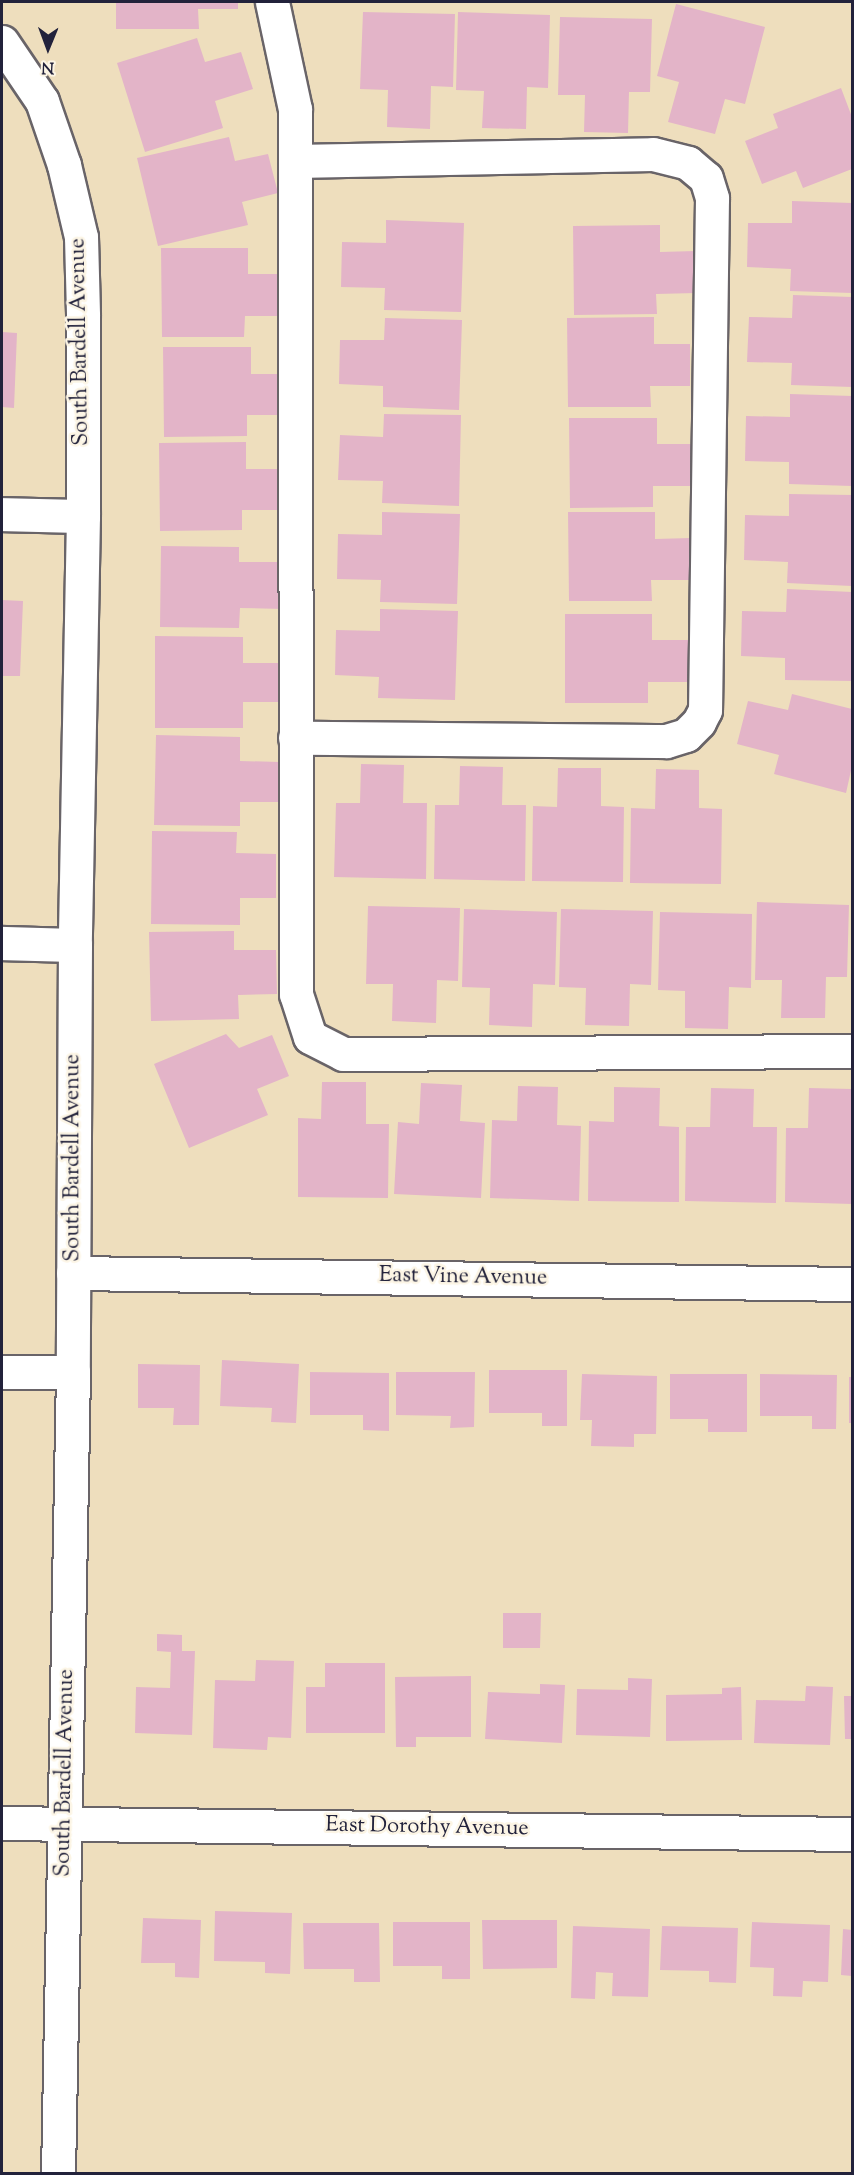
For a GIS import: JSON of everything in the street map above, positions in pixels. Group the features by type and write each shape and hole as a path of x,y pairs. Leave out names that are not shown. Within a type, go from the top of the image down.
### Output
{"street":[{"path":"272,2 295,110 296,993 310,1037 342,1054 852,1051"},
{"name":"South Bardell Avenue","path":"2,42 42,101 64,165 81,237 83,516 75,945 73,1372 58,2174"},
{"path":"295,161 653,154 688,164 706,178 712,198 705,710 699,722 686,735 666,741 295,738"},
{"path":"2,514 83,516"},
{"path":"2,943 75,945"},
{"name":"East Vine Avenue","path":"73,1273 852,1284"},
{"path":"2,1372 73,1372"},
{"name":"East Dorothy Avenue","path":"2,1823 852,1834"}],"building":[{"path":"116,2 238,2 238,9 198,9 199,29 116,29"},
{"path":"676,4 765,27 745,104 725,99 715,134 668,122 679,82 657,76"},
{"path":"363,12 455,14 453,87 431,86 430,129 387,127 388,90 360,89"},
{"path":"458,12 550,15 548,88 527,87 526,129 482,128 484,91 456,90"},
{"path":"560,17 652,19 650,92 629,92 628,133 584,132 585,95 558,95"},
{"path":"197,38 205,62 241,52 253,89 215,101 223,128 145,152 117,63"},
{"path":"841,88 852,117 852,169 803,188 796,171 762,184 745,141 778,128 773,114"},
{"path":"229,137 235,161 268,154 278,193 242,202 248,225 158,246 137,158"},
{"path":"792,201 852,203 852,293 790,291 791,269 747,267 748,223 792,223"},
{"path":"386,220 464,223 461,312 384,310 385,288 341,287 342,242 386,243"},
{"path":"660,225 660,252 696,251 696,293 656,294 657,314 574,315 573,226"},
{"path":"161,248 248,248 248,274 284,274 285,316 245,316 244,337 162,337"},
{"path":"793,295 852,297 852,387 791,385 792,363 747,362 749,317 792,318"},
{"path":"654,317 654,344 690,344 690,386 650,386 651,407 568,407 567,318"},
{"path":"385,318 462,320 459,410 383,407 383,386 339,384 340,340 384,340"},
{"path":"2,332 17,333 14,408 2,407"},
{"path":"163,347 251,347 251,374 287,374 287,415 247,415 247,436 164,437"},
{"path":"790,394 852,396 852,486 789,484 789,462 745,461 746,416 790,417"},
{"path":"384,414 461,415 459,506 382,503 383,481 338,480 340,435 383,437"},
{"path":"569,418 657,418 657,444 693,444 693,486 653,486 653,507 570,508"},
{"path":"246,442 246,469 282,469 282,510 242,510 242,530 160,531 159,443"},
{"path":"789,494 852,495 852,586 787,583 788,562 744,560 745,515 789,516"},
{"path":"382,512 460,514 457,604 380,602 381,580 337,579 338,534 382,535"},
{"path":"568,512 655,512 655,539 691,538 691,580 651,580 652,601 569,601"},
{"path":"161,546 239,547 239,562 284,562 283,609 240,608 239,628 160,627"},
{"path":"787,589 852,592 852,681 785,680 785,658 741,656 742,611 786,612"},
{"path":"2,600 23,601 20,676 2,676"},
{"path":"380,609 458,611 455,700 378,698 379,677 335,675 336,630 380,631"},
{"path":"565,614 652,614 652,640 688,640 688,682 648,682 648,703 565,703"},
{"path":"155,636 243,637 243,663 279,663 278,702 243,702 243,728 155,728"},
{"path":"792,694 852,709 852,766 846,793 774,774 779,755 737,744 748,701 788,710"},
{"path":"156,735 240,737 240,761 279,762 278,802 240,802 240,826 154,825"},
{"path":"361,764 404,765 403,803 427,803 426,879 334,877 336,803 360,803"},
{"path":"460,766 503,767 502,805 526,805 525,881 434,879 435,805 459,805"},
{"path":"558,768 601,768 601,806 624,807 623,882 532,881 533,806 557,807"},
{"path":"656,769 699,770 699,808 722,809 721,884 630,883 631,808 655,809"},
{"path":"152,831 237,832 236,853 276,854 276,898 240,898 240,925 151,924"},
{"path":"757,902 849,905 847,977 826,977 825,1018 781,1018 782,980 755,980"},
{"path":"368,906 460,908 458,981 437,980 436,1023 392,1021 393,984 366,984"},
{"path":"464,909 557,912 555,985 533,984 532,1027 489,1025 490,988 462,987"},
{"path":"561,909 653,911 651,985 630,984 629,1026 585,1025 586,988 559,987"},
{"path":"660,912 752,914 751,988 729,987 728,1029 685,1028 685,991 658,990"},
{"path":"234,931 234,950 276,950 277,994 238,995 239,1019 151,1021 149,932"},
{"path":"226,1034 239,1048 272,1035 289,1076 257,1089 268,1115 189,1148 154,1064"},
{"path":"322,1082 366,1082 366,1124 389,1124 388,1198 298,1197 298,1118 321,1119"},
{"path":"421,1083 462,1085 460,1121 485,1123 481,1198 394,1194 398,1122 419,1124"},
{"path":"518,1086 558,1087 557,1125 581,1126 579,1201 490,1198 492,1120 517,1121"},
{"path":"614,1087 660,1088 659,1126 679,1127 679,1202 588,1201 589,1121 614,1122"},
{"path":"711,1088 754,1089 753,1127 777,1127 776,1203 685,1201 686,1127 710,1127"},
{"path":"809,1088 852,1089 852,1204 785,1202 786,1128 808,1128"},
{"path":"222,1360 299,1364 296,1423 271,1422 272,1408 220,1406"},
{"path":"138,1364 200,1365 199,1425 173,1425 174,1408 138,1408"},
{"path":"489,1370 567,1370 567,1426 542,1426 542,1413 489,1413"},
{"path":"310,1372 389,1373 389,1431 363,1430 363,1415 310,1415"},
{"path":"396,1372 475,1372 474,1427 450,1428 451,1416 396,1415"},
{"path":"582,1374 657,1376 656,1434 634,1434 634,1447 591,1446 592,1420 580,1420"},
{"path":"670,1374 747,1374 747,1432 708,1432 708,1419 670,1419"},
{"path":"760,1374 837,1375 836,1429 812,1429 812,1416 760,1416"},
{"path":"849,1377 852,1377 852,1423 849,1423"},
{"path":"503,1613 541,1613 540,1648 503,1648"},
{"path":"157,1634 182,1635 182,1651 195,1651 192,1735 135,1733 136,1687 170,1688 171,1652 157,1651"},
{"path":"256,1660 294,1661 291,1738 268,1737 267,1750 213,1748 215,1680 255,1681"},
{"path":"325,1663 385,1663 385,1733 306,1733 306,1687 325,1687"},
{"path":"471,1676 471,1737 416,1737 416,1747 396,1747 395,1677"},
{"path":"628,1678 652,1679 650,1737 576,1735 577,1689 628,1690"},
{"path":"540,1684 565,1685 562,1743 485,1739 488,1692 540,1694"},
{"path":"806,1686 833,1687 830,1745 754,1743 756,1700 805,1701"},
{"path":"741,1687 742,1740 666,1741 666,1695 722,1694 722,1688"},
{"path":"844,1696 852,1696 852,1739 845,1739"},
{"path":"215,1911 292,1913 290,1974 265,1973 265,1962 214,1961"},
{"path":"143,1918 201,1920 199,1978 175,1977 175,1963 141,1963"},
{"path":"482,1920 557,1920 557,1968 483,1969"},
{"path":"393,1922 470,1922 470,1979 442,1979 442,1966 393,1966"},
{"path":"752,1922 830,1925 828,1982 803,1981 802,1997 773,1996 774,1968 750,1967"},
{"path":"303,1923 379,1923 380,1982 354,1982 354,1969 304,1969"},
{"path":"573,1926 650,1929 648,1997 612,1996 613,1973 596,1972 595,1999 571,1998"},
{"path":"662,1926 738,1928 736,1983 709,1982 709,1971 660,1970"},
{"path":"843,1929 852,1930 852,1976 841,1975"}]}
